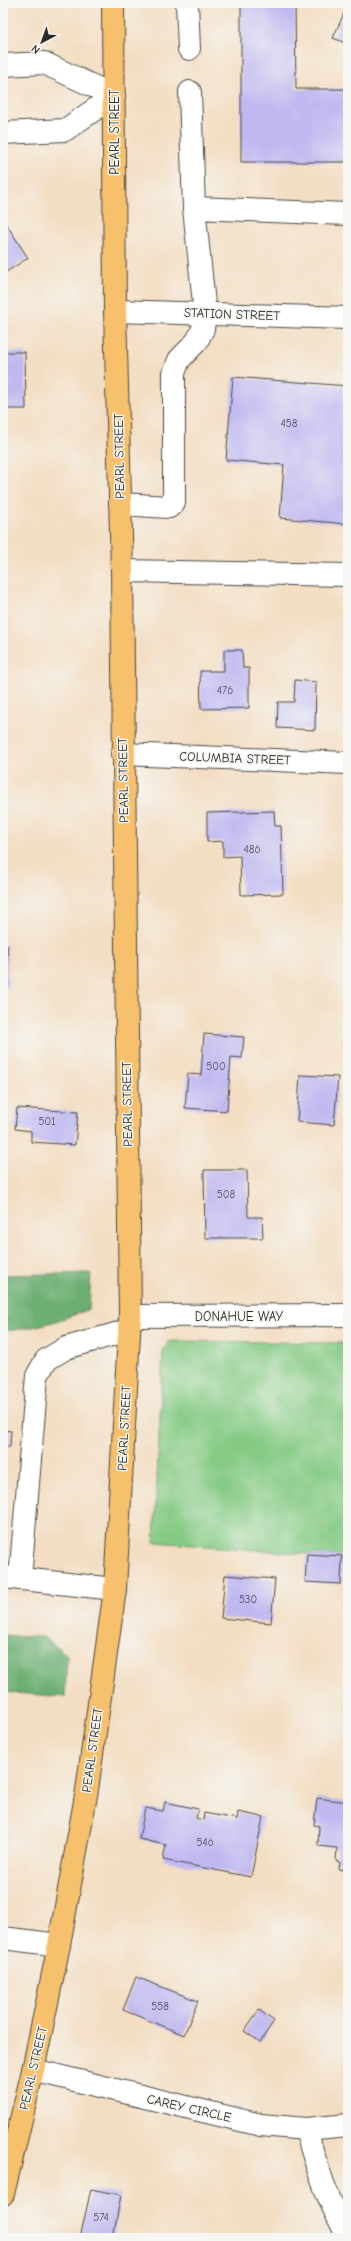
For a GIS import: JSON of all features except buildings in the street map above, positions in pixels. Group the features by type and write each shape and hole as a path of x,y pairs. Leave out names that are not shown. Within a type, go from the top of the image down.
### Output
{"main road":[{"name":"PEARL STREET","path":"3,2194 33,2070 60,1945 87,1790 115,1589 129,1323 122,754 122,571 115,311 113,3"}],"street":[{"path":"187,3 189,49"},
{"path":"3,65 44,63 114,96"},
{"path":"120,504 169,507 174,502 174,373 179,360 200,336 205,313 194,208 190,92"},
{"path":"3,133 65,130 114,96"},
{"path":"194,208 348,214"},
{"name":"STATION STREET","path":"115,311 348,318"},
{"path":"122,571 348,576"},
{"name":"COLUMBIA STREET","path":"122,754 348,763"},
{"name":"DONAHUE WAY","path":"12,1578 37,1376 46,1360 66,1348 129,1323 348,1315"},
{"path":"12,1578 115,1589"},
{"path":"3,1938 60,1945"},
{"name":"CAREY CIRCLE","path":"33,2070 217,2116 261,2125 306,2129 348,2125"},
{"path":"306,2129 317,2170 335,2214 348,2236"}],"green space":[{"path":"91,1273 89,1309 47,1324 3,1331 3,1275"},
{"path":"168,1342 348,1343 348,1557 154,1542 163,1351"},
{"path":"3,1635 44,1637 67,1655 65,1697 3,1692"}]}
